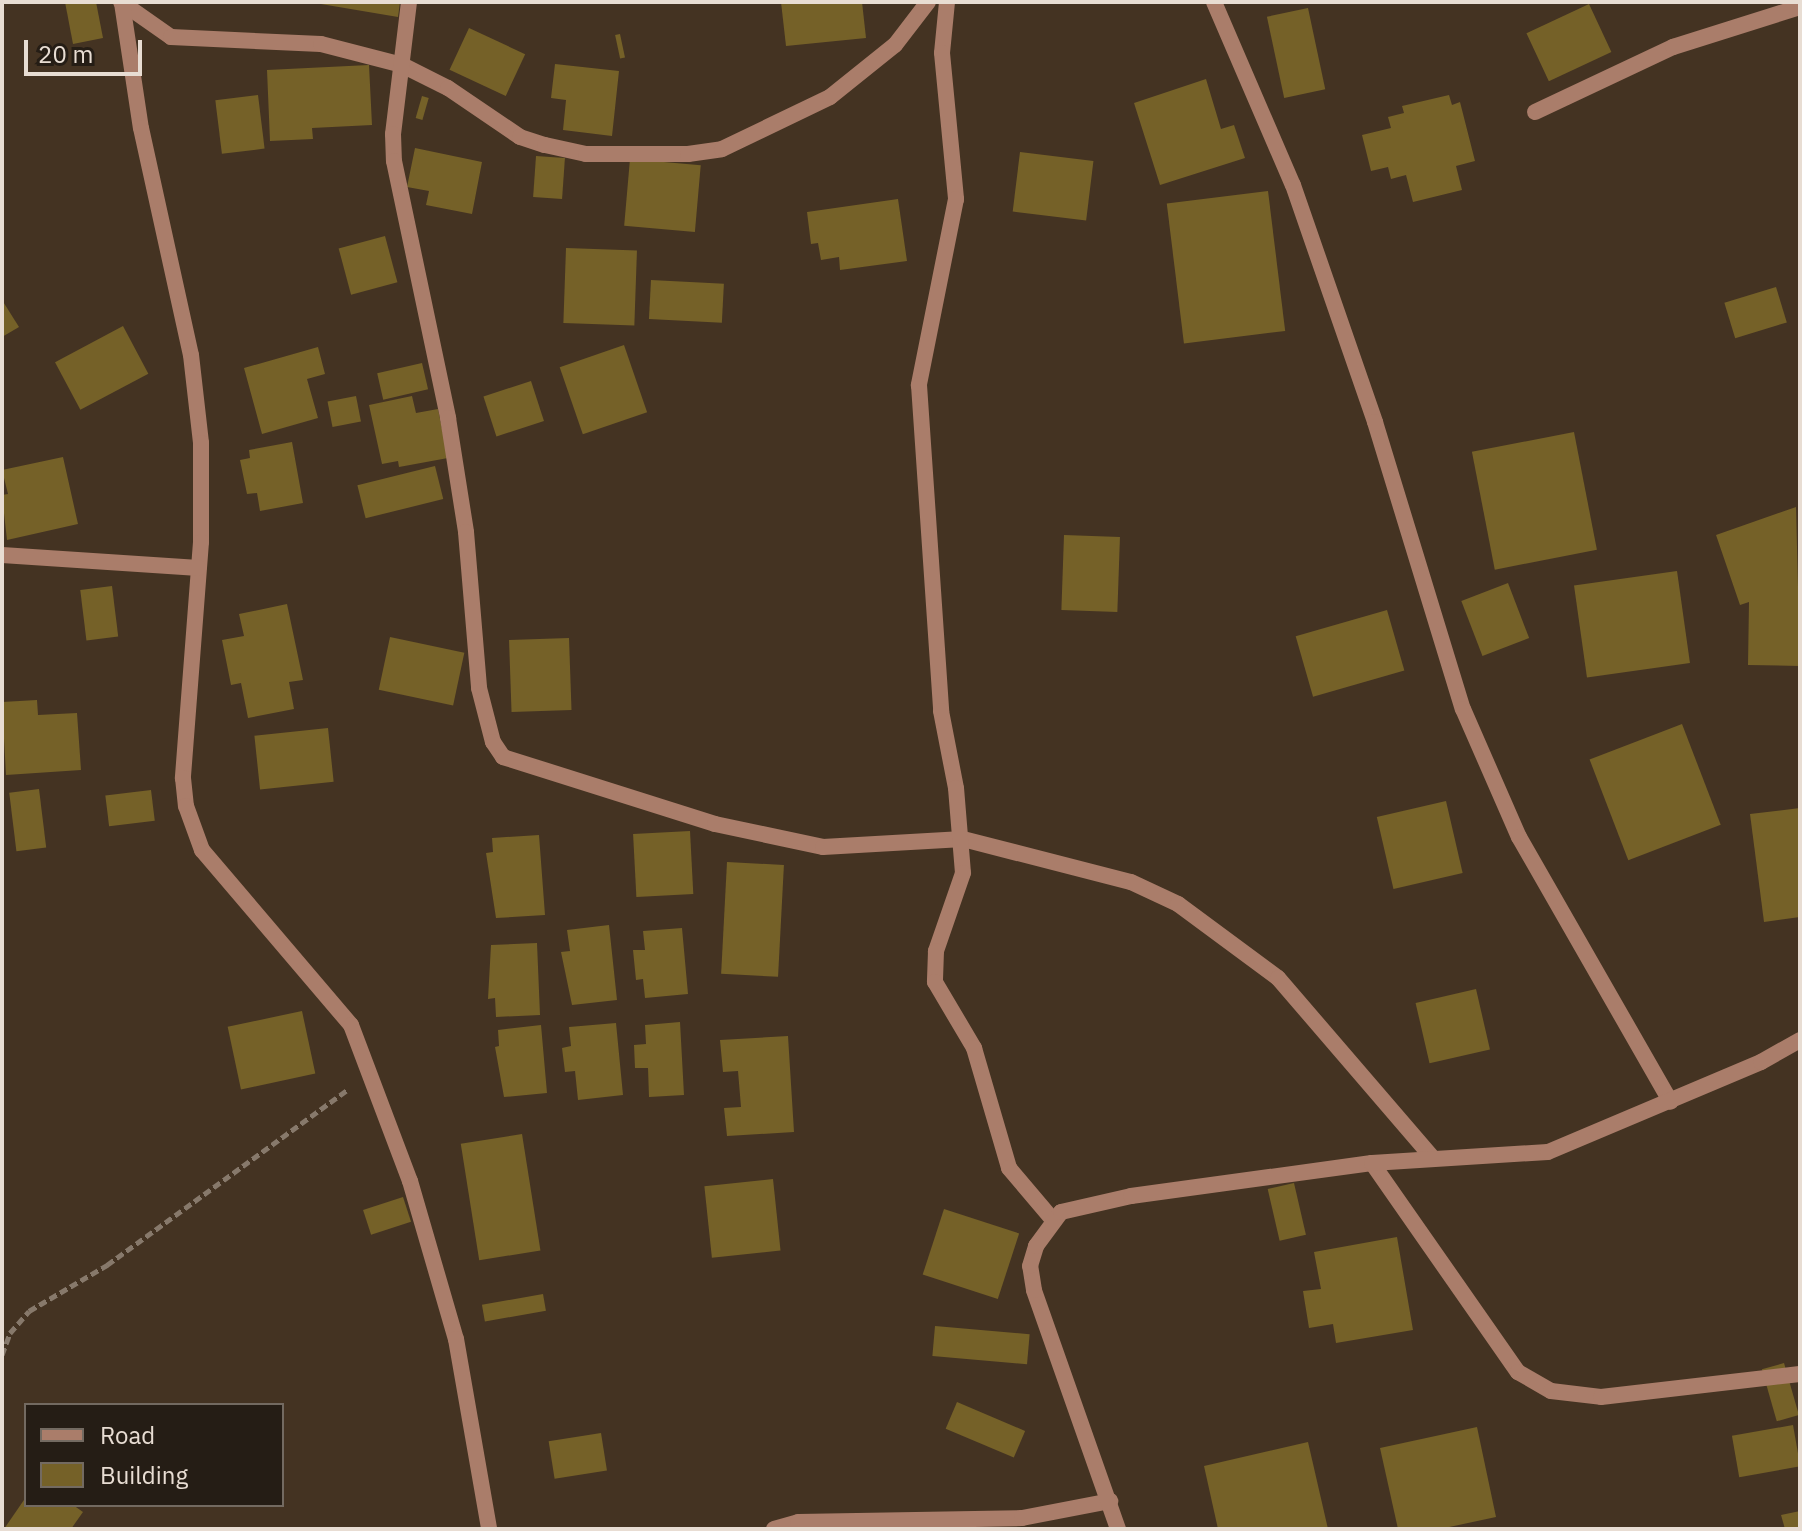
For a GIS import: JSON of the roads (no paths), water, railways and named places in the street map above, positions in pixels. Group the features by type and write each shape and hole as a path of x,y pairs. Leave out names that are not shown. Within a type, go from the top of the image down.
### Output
{"street":[{"path":"121,2 171,37 245,45 321,44 402,65 448,88 520,137 586,154 704,153 782,122 858,79 895,45 928,2"},
{"path":"121,2 141,128 191,355 201,443 199,568 183,778 192,830 239,899 338,1004 368,1074 410,1181 456,1339 489,1529"},
{"path":"409,2 394,161 448,418 466,532 479,688 497,750 511,762 715,824 823,847 963,839 1131,882 1178,904 1278,978 1433,1158"},
{"path":"947,2 942,53 956,199 919,385 941,711 963,839 963,873 936,951 935,982 974,1048 1009,1168 1053,1220"},
{"path":"1214,2 1293,185 1375,422 1463,709 1519,837 1671,1102"},
{"path":"1535,112 1673,47 1800,7"},
{"path":"2,555 199,568"},
{"path":"1118,1529 1034,1290 1030,1266 1053,1220 1077,1204 1372,1163 1548,1152 1671,1102 1800,1040"},
{"path":"1372,1163 1518,1372 1551,1391 1601,1397 1800,1374"},
{"path":"774,1529 798,1522 1022,1518 1110,1501"}]}
